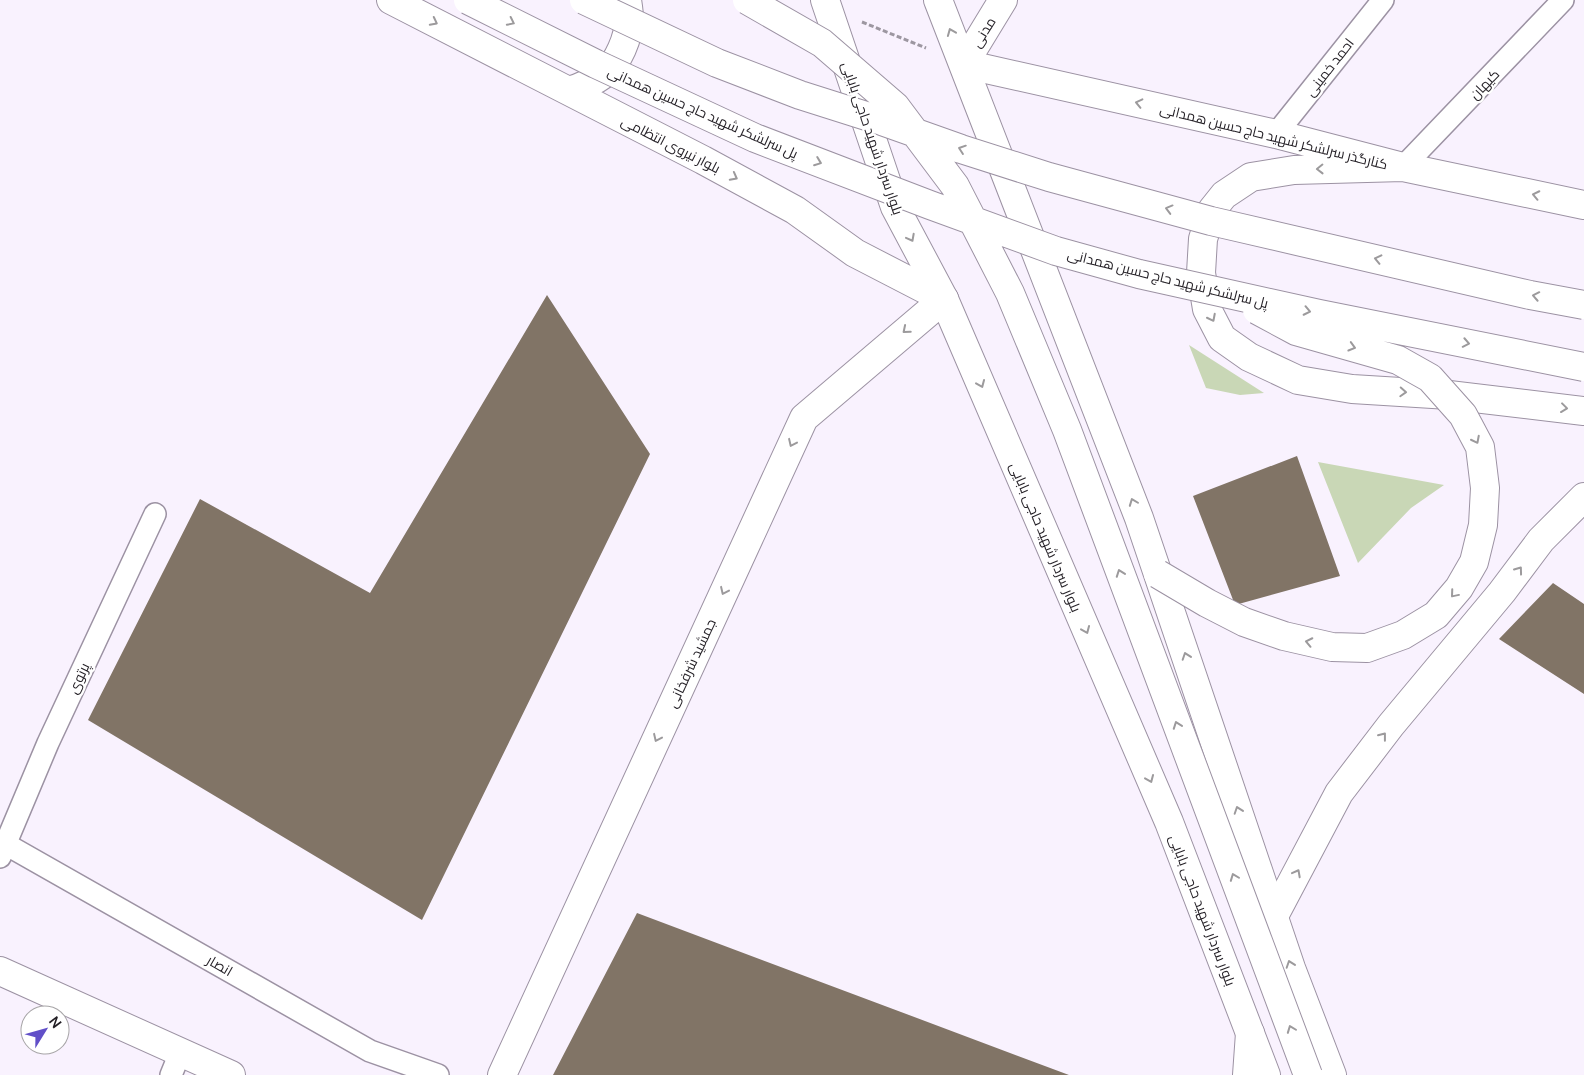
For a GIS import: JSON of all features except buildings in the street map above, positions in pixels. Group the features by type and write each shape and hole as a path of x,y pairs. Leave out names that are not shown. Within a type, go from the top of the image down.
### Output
{"main road":[{"name":"بلوار نیروی انتظامی","path":"391,0 703,160 795,210 855,253 944,299"},
{"name":"پل سرلشکر شهید حاج حسین همدانی","path":"468,0 596,64 774,145 930,205 1056,250 1139,274 1227,294 1584,367"},
{"path":"584,0 717,63 800,95 882,120 961,149 1049,177 1221,223 1530,295 1584,305"},
{"path":"570,92 606,73 617,58 628,35 630,18 627,0"},
{"path":"748,0 822,43 895,106 955,186 1010,293 1067,430 1308,1075"},
{"path":"938,0 1136,508 1291,968 1332,1075"},
{"name":"مدنی","path":"964,64 1003,0"},
{"name":"بلوار سردار شهید حاجی بابایی","path":"826,4 895,207 944,299 1169,822 1266,1075"},
{"name":"کنارگذر سرلشکر شهید حاج حسین همدانی","path":"964,64 1276,134 1403,167 1584,205"},
{"path":"1403,167 1294,170 1250,177 1224,195 1212,210 1203,239 1201,273 1207,309 1222,338 1250,357 1298,380 1352,389 1449,395 1584,411"},
{"path":"1158,574 1244,622 1284,636 1332,647 1367,648 1403,635 1436,615 1459,588 1474,562 1483,525 1485,488 1480,447 1463,415 1430,378 1398,360 1296,331 1227,294"},
{"name":"جمشید شرفخانی","path":"502,1075 804,418 944,299"},
{"path":"1274,916 1339,793 1392,725 1502,592 1541,540 1584,497"},
{"path":"0,972 175,1064 231,1075"},
{"path":"1247,1075 1250,1033"}],"street":[{"name":"کیهان","path":"1403,167 1563,0"},
{"name":"احمد خمینی","path":"1276,134 1376,2"},
{"name":"پرتوی","path":"2,847 155,514"},
{"name":"انصار","path":"2,847 370,1051 438,1075"}],"path":[{"path":"826,4 964,64"}],"green space":[{"path":"1189,345 1264,393 1240,395 1206,388"},
{"path":"1318,462 1444,485 1411,508 1358,563"}]}
